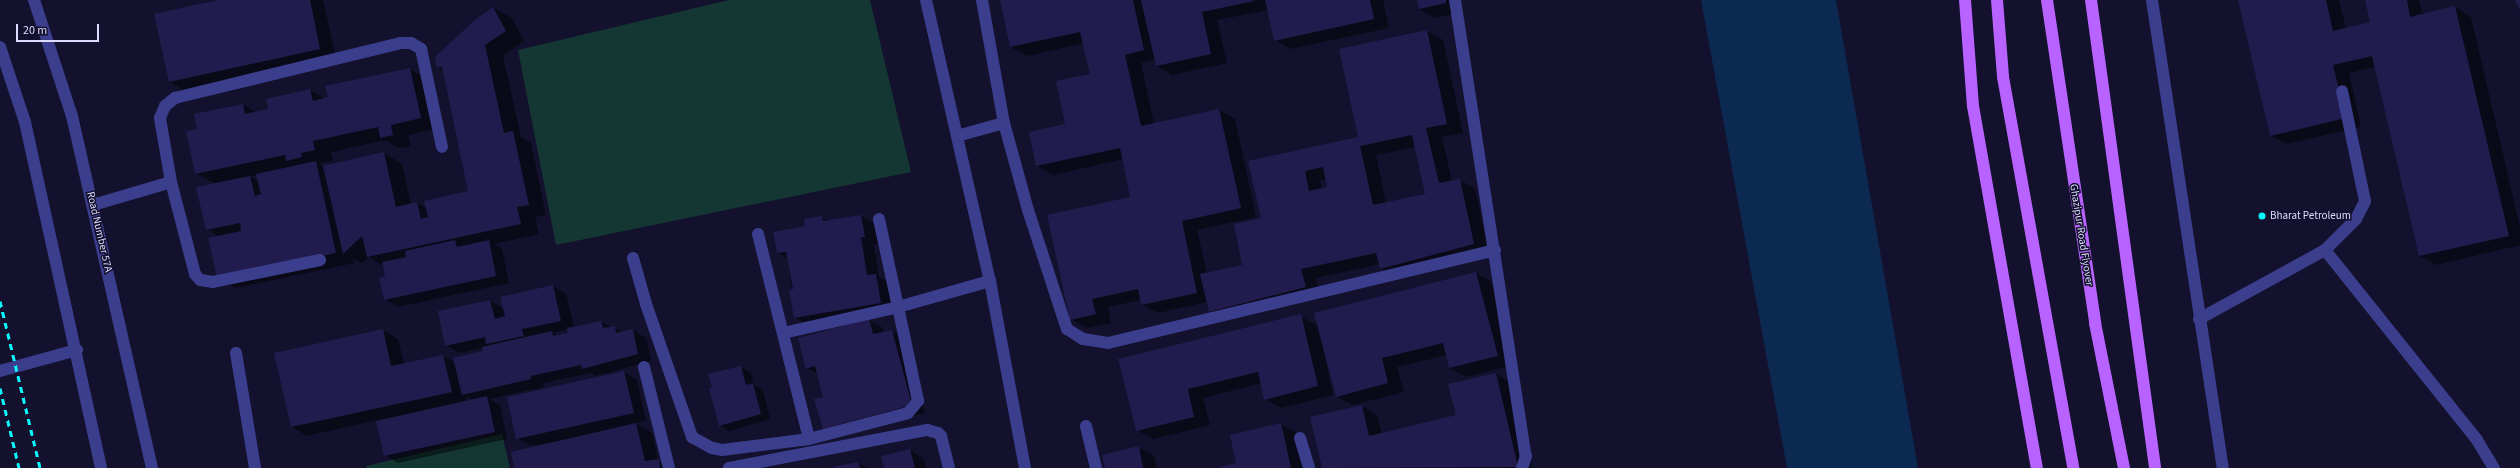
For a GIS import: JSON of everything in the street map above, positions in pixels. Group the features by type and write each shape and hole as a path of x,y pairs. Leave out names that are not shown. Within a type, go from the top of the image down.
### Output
{"main road":[{"path":"1965,0 1973,106 2037,468"},
{"path":"1997,0 2003,77 2073,468"},
{"name":"Ghazipur Road Flyover","path":"2047,0 2095,323 2124,468"},
{"path":"2091,0 2156,468"}],"street":[{"name":"Road Number 57A","path":"34,0 72,116 152,468"},
{"path":"926,0 990,282 1025,468"},
{"path":"982,0 1004,123 1028,210 1067,329 1083,339 1108,343 1496,250"},
{"path":"1455,0 1496,250 1526,456 1522,468"},
{"path":"2152,0 2199,318 2223,468"},
{"path":"320,260 212,282 200,280 195,274 172,182 160,118 165,106 176,98 401,43 411,43 421,49 442,148"},
{"path":"0,47 25,122 77,350 101,468"},
{"path":"2199,318 2324,250 2356,219 2365,201 2342,91"},
{"path":"957,136 1004,123"},
{"path":"93,205 172,182"},
{"path":"633,258 646,304 692,437 712,448 722,450 809,439 908,413 916,406 918,400 878,220"},
{"path":"758,234 809,439"},
{"path":"2324,250 2477,440 2494,468"},
{"path":"783,333 898,307 990,282"},
{"path":"0,371 77,350"},
{"path":"236,353 255,468"},
{"path":"644,367 669,468"},
{"path":"1086,426 1096,468"},
{"path":"729,468 927,430 938,432 941,436 949,468"},
{"path":"1300,438 1309,468"}],"green space":[{"path":"729,0 870,0 911,172 556,245 518,50"},
{"path":"502,434 510,468 367,468 366,466"}],"water":[{"path":"1701,0 1836,0 1918,468 1787,468"}],"building":[{"path":"218,0 310,0 320,49 169,82 154,14"},
{"path":"1000,0 1133,0 1144,50 1125,55 1141,126 1219,109 1241,208 1182,221 1197,293 1141,305 1138,289 1092,299 1096,314 1070,320 1047,215 1130,197 1120,148 1036,166 1029,132 1065,124 1056,81 1090,74 1080,32 1010,47"},
{"path":"1141,0 1254,1 1202,12 1211,54 1156,66"},
{"path":"1265,0 1370,0 1374,19 1274,41"},
{"path":"1417,0 1446,0 1446,3 1419,9"},
{"path":"2238,0 2326,0 2333,31 2370,22 2365,0 2407,0 2410,17 2455,6 2509,236 2419,256 2372,56 2333,65 2346,118 2270,136"},
{"path":"2515,0 2520,0 2520,10"},
{"path":"493,7 506,31 485,45 504,133 513,131 529,205 517,207 521,224 367,257 362,236 343,254 323,166 384,152 396,207 417,202 421,219 428,217 424,201 468,191 442,67 437,68 435,57 476,19"},
{"path":"1427,30 1447,124 1426,128 1439,183 1460,179 1474,244 1380,269 1376,253 1301,269 1306,287 1209,312 1200,274 1242,265 1234,224 1261,218 1248,161 1358,137 1339,49","holes":["1412,135 1425,194 1373,205 1360,146","1323,167 1327,187 1309,191 1305,171"]},
{"path":"410,68 421,118 391,125 393,135 380,138 378,127 313,141 315,150 301,153 302,157 286,161 285,155 195,174 186,131 197,129 194,114 243,104 245,114 268,109 266,99 310,89 313,101 328,97 325,86"},
{"path":"316,161 336,253 217,278 208,238 241,231 240,223 206,230 196,187 250,176 255,196 261,194 256,174"},
{"path":"861,215 865,237 861,237 867,275 876,274 881,303 794,318 789,290 793,289 786,252 777,253 773,232 805,226 804,219 822,216 823,221"},
{"path":"455,240 457,247 489,240 496,276 384,300 379,278 385,276 382,262 406,257 405,251"},
{"path":"1476,272 1498,356 1449,368 1443,343 1382,358 1388,383 1336,397 1314,313"},
{"path":"553,285 561,321 522,329 524,336 486,344 485,337 445,346 438,311 490,300 495,319 505,316 500,297"},
{"path":"1301,314 1318,386 1264,400 1258,372 1188,389 1194,417 1136,431 1118,359"},
{"path":"869,319 873,334 892,330 912,405 823,429 814,399 823,397 815,366 806,369 798,338"},
{"path":"601,321 603,328 615,326 616,333 633,329 638,354 582,369 581,365 531,376 531,379 462,395 453,358 483,351 482,347 552,331 553,336 568,333 567,328"},
{"path":"383,329 391,366 443,355 452,392 291,427 274,353"},
{"path":"741,366 746,385 753,383 761,414 719,426 709,388 712,387 708,374"},
{"path":"624,371 634,413 516,439 507,397"},
{"path":"1496,373 1518,467 1322,468 1310,417 1362,405 1369,436 1456,415 1448,384"},
{"path":"487,396 495,432 384,456 376,421"},
{"path":"636,423 645,461 659,459 660,468 514,468 511,452"},
{"path":"1281,423 1291,468 1217,468 1236,463 1230,435"},
{"path":"1139,446 1143,468 1105,468 1102,455"},
{"path":"910,449 915,468 884,468 881,456"},
{"path":"858,462 860,468 833,468 833,467"}],"railway":[{"path":"0,301 40,468"},
{"path":"0,388 19,468"}],"place":[{"name":"Bharat Petroleum","path":"2262,216"}]}
